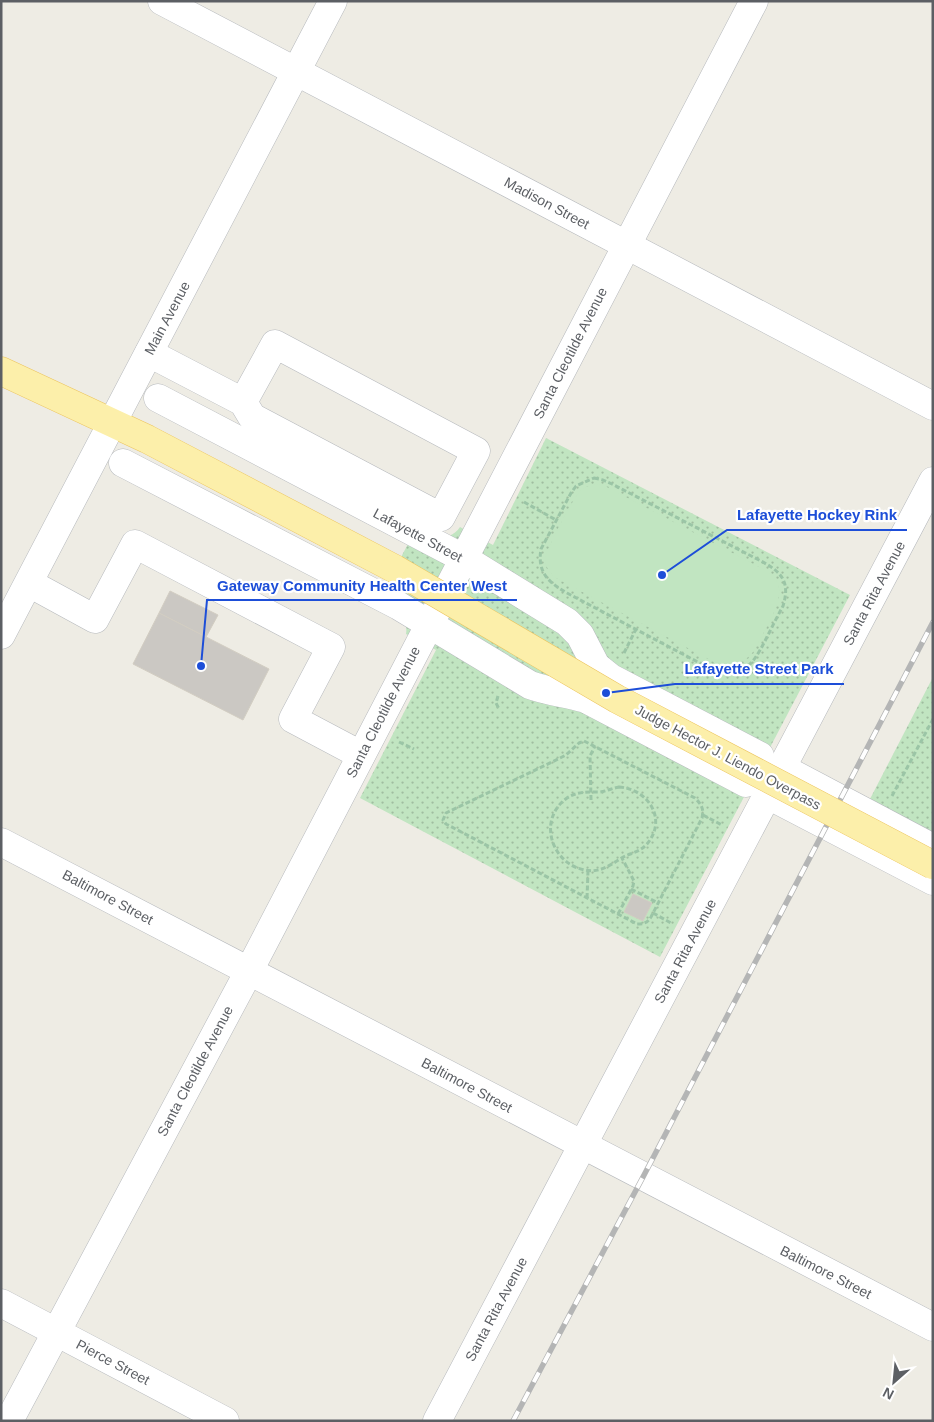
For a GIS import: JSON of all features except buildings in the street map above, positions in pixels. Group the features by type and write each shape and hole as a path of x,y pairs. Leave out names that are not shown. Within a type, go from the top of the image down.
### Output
{"main road":[{"path":"1,371 113,422"},
{"name":"Judge Hector J. Liendo Overpass","path":"113,422 395,569 617,699 933,865"}],"street":[{"name":"Madison Street","path":"162,1 933,406"},
{"name":"Main Avenue","path":"1,635 333,1"},
{"name":"Santa Cleotilde Avenue","path":"9,1421 249,971 469,547 509,497 626,245 754,1"},
{"path":"149,353 243,402 252,417 440,516 476,451 275,344 243,402"},
{"name":"Lafayette Street","path":"158,398 469,547 567,622 580,635 596,666 611,678 933,848"},
{"path":"123,463 400,606 424,633 530,685 586,699 933,881"},
{"path":"463,476 509,497"},
{"name":"Santa Rita Avenue","path":"437,1421 582,1146 771,762 933,481"},
{"path":"28,583 95,619 135,544 330,647 293,719 361,755"},
{"name":"Baltimore Street","path":"1,842 933,1327"},
{"name":"Pierce Street","path":"1,1304 225,1421"}],"path":[{"path":"594,478 603,480 770,566 782,576 786,588 786,596 783,606 753,663 740,671 723,673 711,669 554,585 546,578 541,569 540,558 542,549 556,520 576,486 594,478"},
{"path":"509,497 556,520"},
{"path":"892,797 933,719"},
{"path":"394,739 414,749"},
{"path":"588,742 695,798 701,804 704,811 703,816 648,922 643,924 637,924 587,898 446,824 443,820 446,813 566,755 580,743 588,742"},
{"path":"591,800 590,756 595,746"},
{"path":"619,787 630,788 645,797 652,806 655,822 651,838 639,850 622,858 608,867 595,871 576,868 564,861 556,851 550,832 552,819 562,803 572,795 619,787"},
{"path":"703,816 723,826"},
{"path":"618,914 634,881 622,858"},
{"path":"587,898 588,871"},
{"path":"631,889 658,903"},
{"path":"653,913 672,923"}],"green space":[{"path":"546,438 850,595 660,957 360,798 436,650 406,634 403,616 385,587 408,544 444,538 456,532 460,527 493,545"},
{"path":"601,484 771,574 778,584 778,600 753,652 745,660 730,665 714,662 554,577 547,567 545,560 567,511 582,489"},
{"path":"933,677 933,832 870,799"}],"railway":[{"path":"513,1421 643,1177 933,622"}],"place":[{"name":"Lafayette Hockey Rink","path":"662,575"},
{"name":"Gateway Community Health Center West","path":"201,666"},
{"name":"Lafayette Street Park","path":"606,693"}]}
